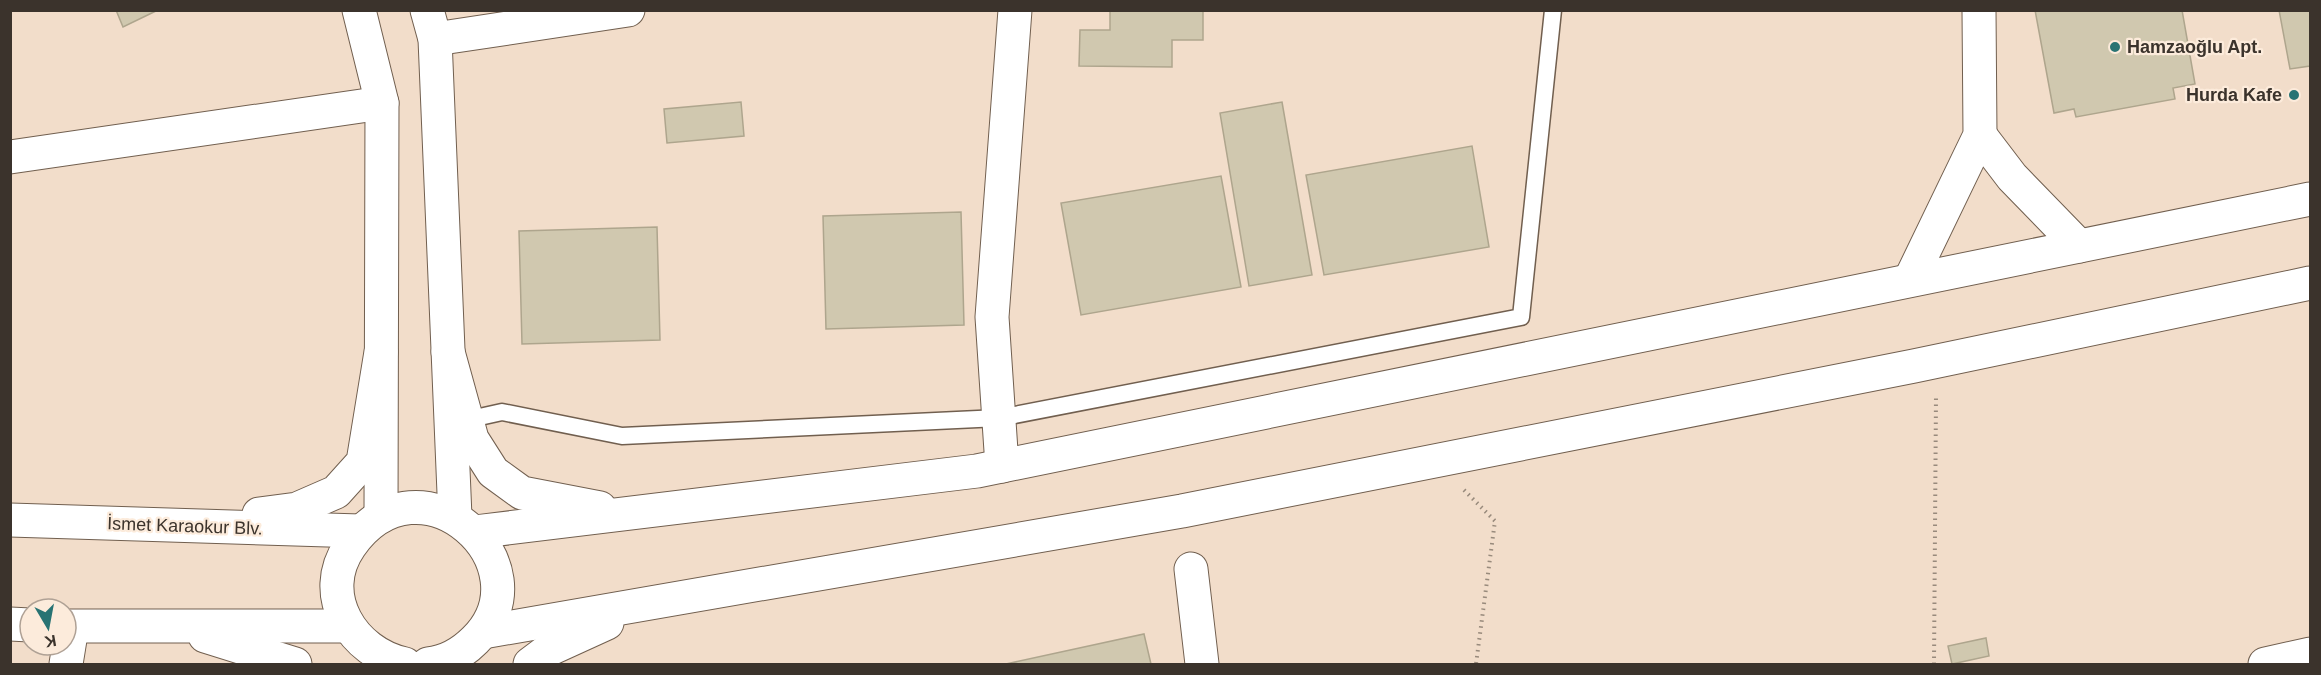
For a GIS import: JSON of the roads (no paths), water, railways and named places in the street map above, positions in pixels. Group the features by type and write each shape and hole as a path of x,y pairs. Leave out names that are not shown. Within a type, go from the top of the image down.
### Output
{"main road":[{"path":"359,10 382,103 381,352 371,524 346,552 338,577 339,602 360,645"},
{"path":"471,649 494,608 497,581 490,555 465,525 448,352 431,25 628,10"},
{"path":"1002,466 992,317 1015,10"},
{"path":"1910,280 1980,135 1979,10"},
{"path":"10,157 382,103"},
{"path":"1980,135 2012,177 2079,246"},
{"path":"465,525 631,513 1002,466 2310,199"},
{"path":"428,664 440,663 471,649 653,603 1182,511 1936,360 2310,282"},
{"path":"184,526 297,509 336,492 363,462 381,352"},
{"path":"448,352 472,439 493,472 522,493 631,513"},
{"name":"İsmet Karaokur Blv.","path":"10,520 184,526 371,524 405,508 431,509 465,525"},
{"path":"1191,569 1202,664"},
{"path":"530,664 550,649 653,603"},
{"path":"78,627 178,627 360,645 387,660 405,664"},
{"path":"178,627 295,664"},
{"path":"2265,664 2310,654"}],"lane":[{"path":"466,420 502,412 622,436 999,418 1521,316 1553,10"}],"place":[{"name":"Hamzaoğlu Apt.","path":"2115,47"},
{"name":"Hurda Kafe","path":"2294,95"}]}
